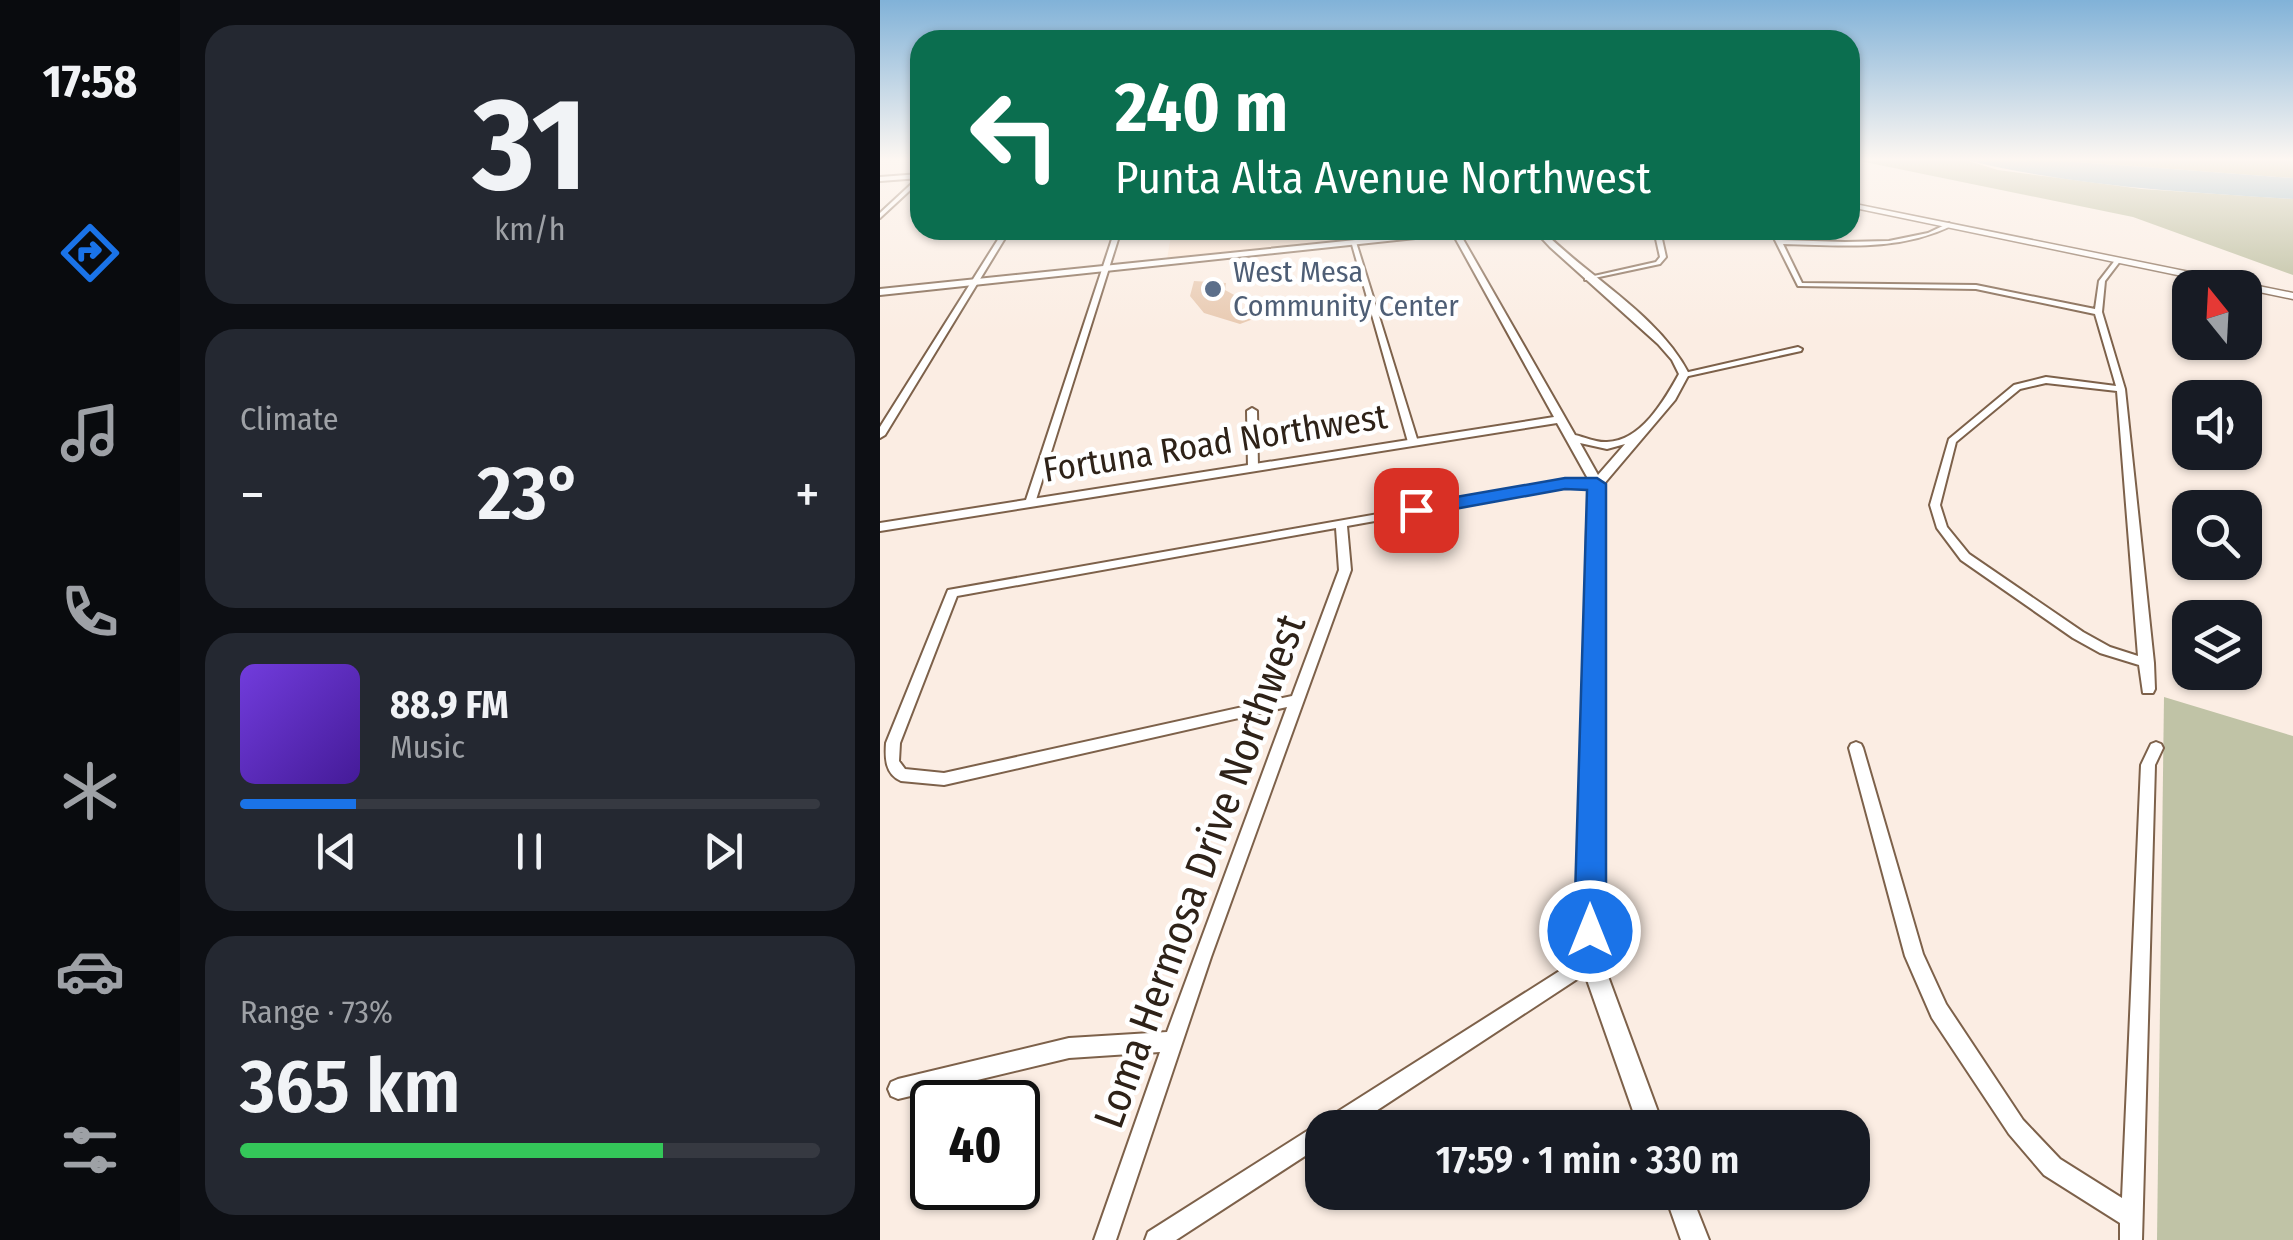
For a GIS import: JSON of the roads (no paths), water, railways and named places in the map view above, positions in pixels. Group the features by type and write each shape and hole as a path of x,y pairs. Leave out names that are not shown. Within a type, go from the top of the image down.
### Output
{"main road":[{"path":"1897,217 2293,299"},
{"path":"2116,262 2172,275"},
{"path":"2262,294 2293,299"}],"street":[{"path":"1946,227 1930,237 1904,242 1780,242 1800,285 1976,287 2098,312"},
{"path":"880,434 1001,240"},
{"path":"1030,503 1115,240"},
{"path":"880,292 1373,240"},
{"path":"1459,240 1597,484 1591,960 1645,1110"},
{"path":"1548,240 1587,279 1670,349 1684,374"},
{"path":"1587,279 1658,264 1663,256 1659,240"},
{"path":"1353,242 1413,442"},
{"path":"2116,262 2102,280 2098,312 2121,389 2148,689"},
{"path":"1684,374 1798,349"},
{"path":"1597,484 1676,392 1684,374"},
{"path":"2121,389 2046,380 2017,387 1952,441 1935,505 1942,528 1966,557 2105,650 2147,664"},
{"path":"1252,411 1253,468"},
{"name":"Fortuna Road Northwest","path":"880,528 1560,419"},
{"path":"1572,438 1606,446 1636,436"},
{"path":"1296,700 944,779 901,774 892,762 893,744 952,593 1565,484 1597,484"},
{"name":"Loma Hermosa Drive Northwest","path":"1105,1240 1173,1041 1345,570 1342,523"},
{"path":"1856,748 1914,956 1939,1012 2016,1128 2052,1167 2132,1217"},
{"path":"2131,1240 2148,766 2156,748"},
{"path":"1359,1110 1591,960"},
{"path":"898,1088 1069,1048 1173,1041"},
{"path":"1156,1240 1305,1144"},
{"path":"1684,1210 1695,1240"}],"place":[{"name":"West Mesa Community Center","path":"1213,289"}]}
